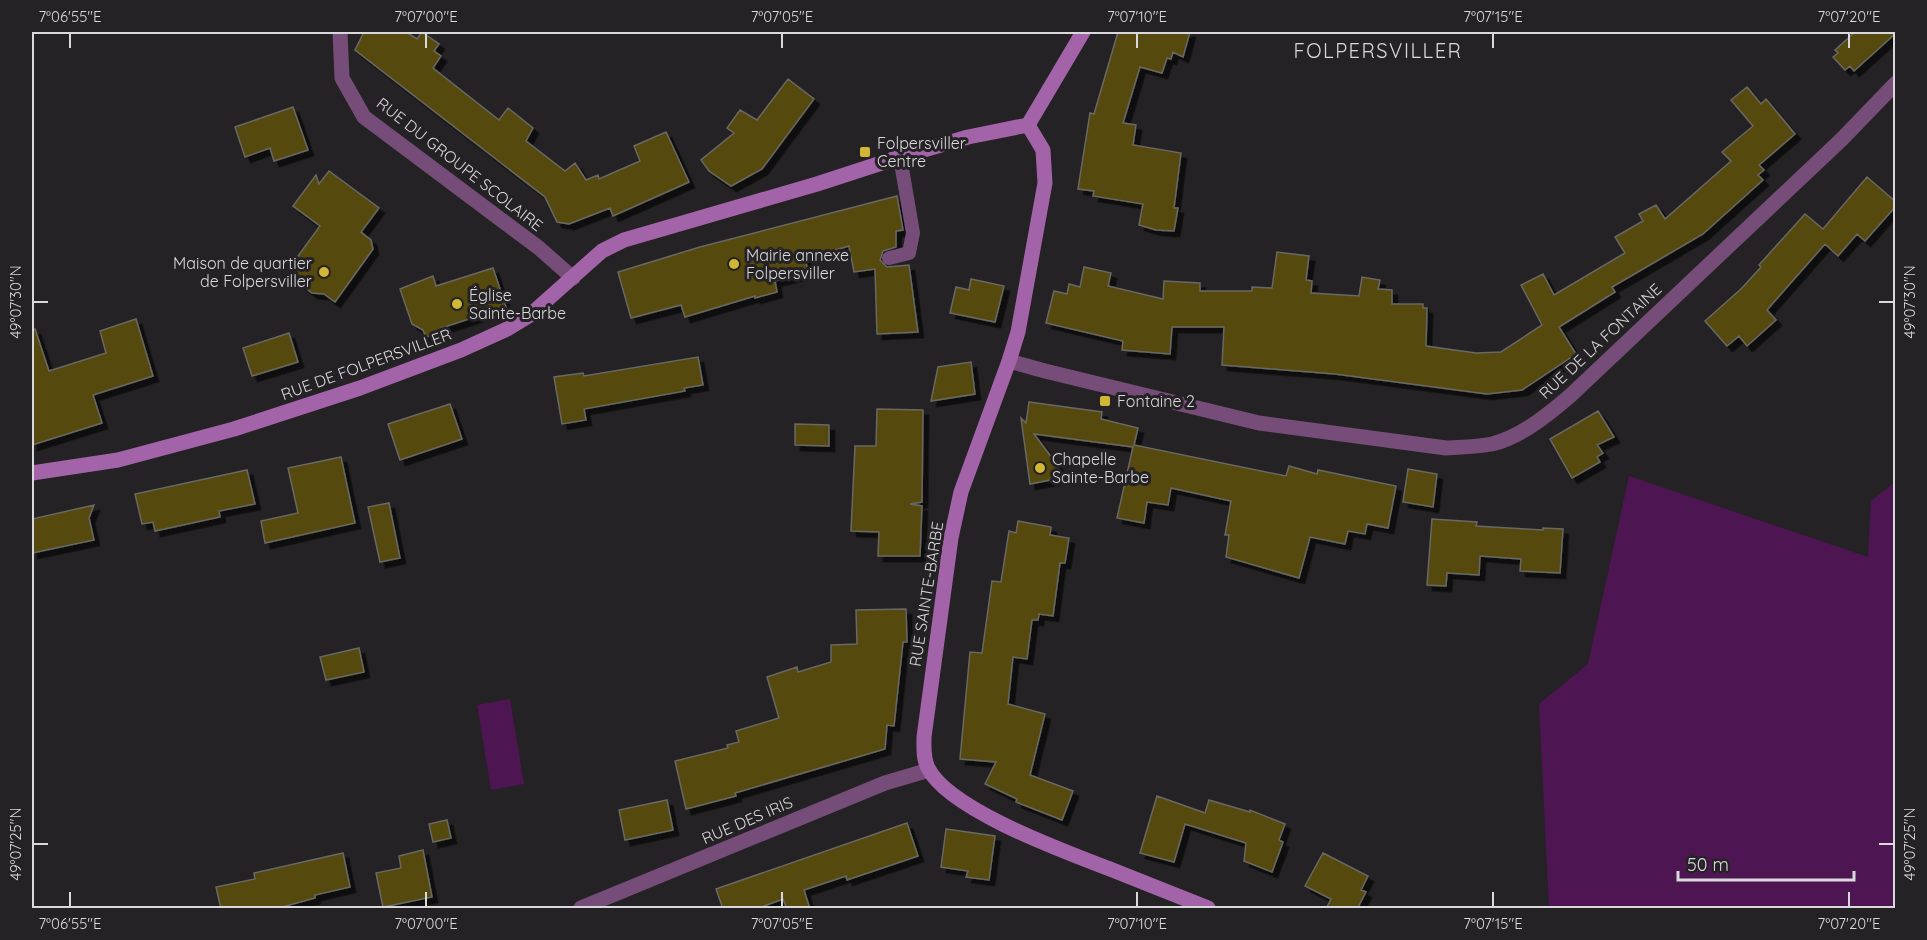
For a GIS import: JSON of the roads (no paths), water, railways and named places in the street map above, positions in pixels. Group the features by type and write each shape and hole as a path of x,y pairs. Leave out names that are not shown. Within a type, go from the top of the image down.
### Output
{"street":[{"name":"RUE DU GROUPE SCOLAIRE","path":"340,32 342,78 364,117 539,248 573,278"},
{"path":"1028,124 1083,32"},
{"name":"RUE DE LA FONTAINE","path":"1009,361 1259,423 1446,448 1494,443 1511,437 1553,411 1571,395 1834,147 1896,83"},
{"name":"RUE DE FOLPERSVILLER","path":"32,473 118,460 159,450 234,429 360,388 461,350 507,329 530,315 602,251 624,240 968,137 1028,124"},
{"name":"RUE SAINTE-BARBE","path":"929,770 923,755 924,737 951,538 961,492 978,439 1009,361 1023,306 1045,183 1042,150 1028,124"},
{"path":"929,770 945,788 959,799 1031,838 1208,909"},
{"name":"RUE DES IRIS","path":"581,909 885,783 929,770"}],"lane":[{"path":"889,258 909,253 913,233 900,157"}],"place":[{"name":"Folpersviller Centre","path":"865,152"},
{"name":"Mairie annexe Folpersviller","path":"734,264"},
{"name":"Maison de quartier de Folpersviller","path":"324,272"},
{"name":"Église Sainte-Barbe","path":"457,304"},
{"name":"Fontaine 2","path":"1105,401"},
{"name":"Chapelle Sainte-Barbe","path":"1040,468"}],"district":[{"name":"FOLPERSVILLER","path":"1378,51"}]}
